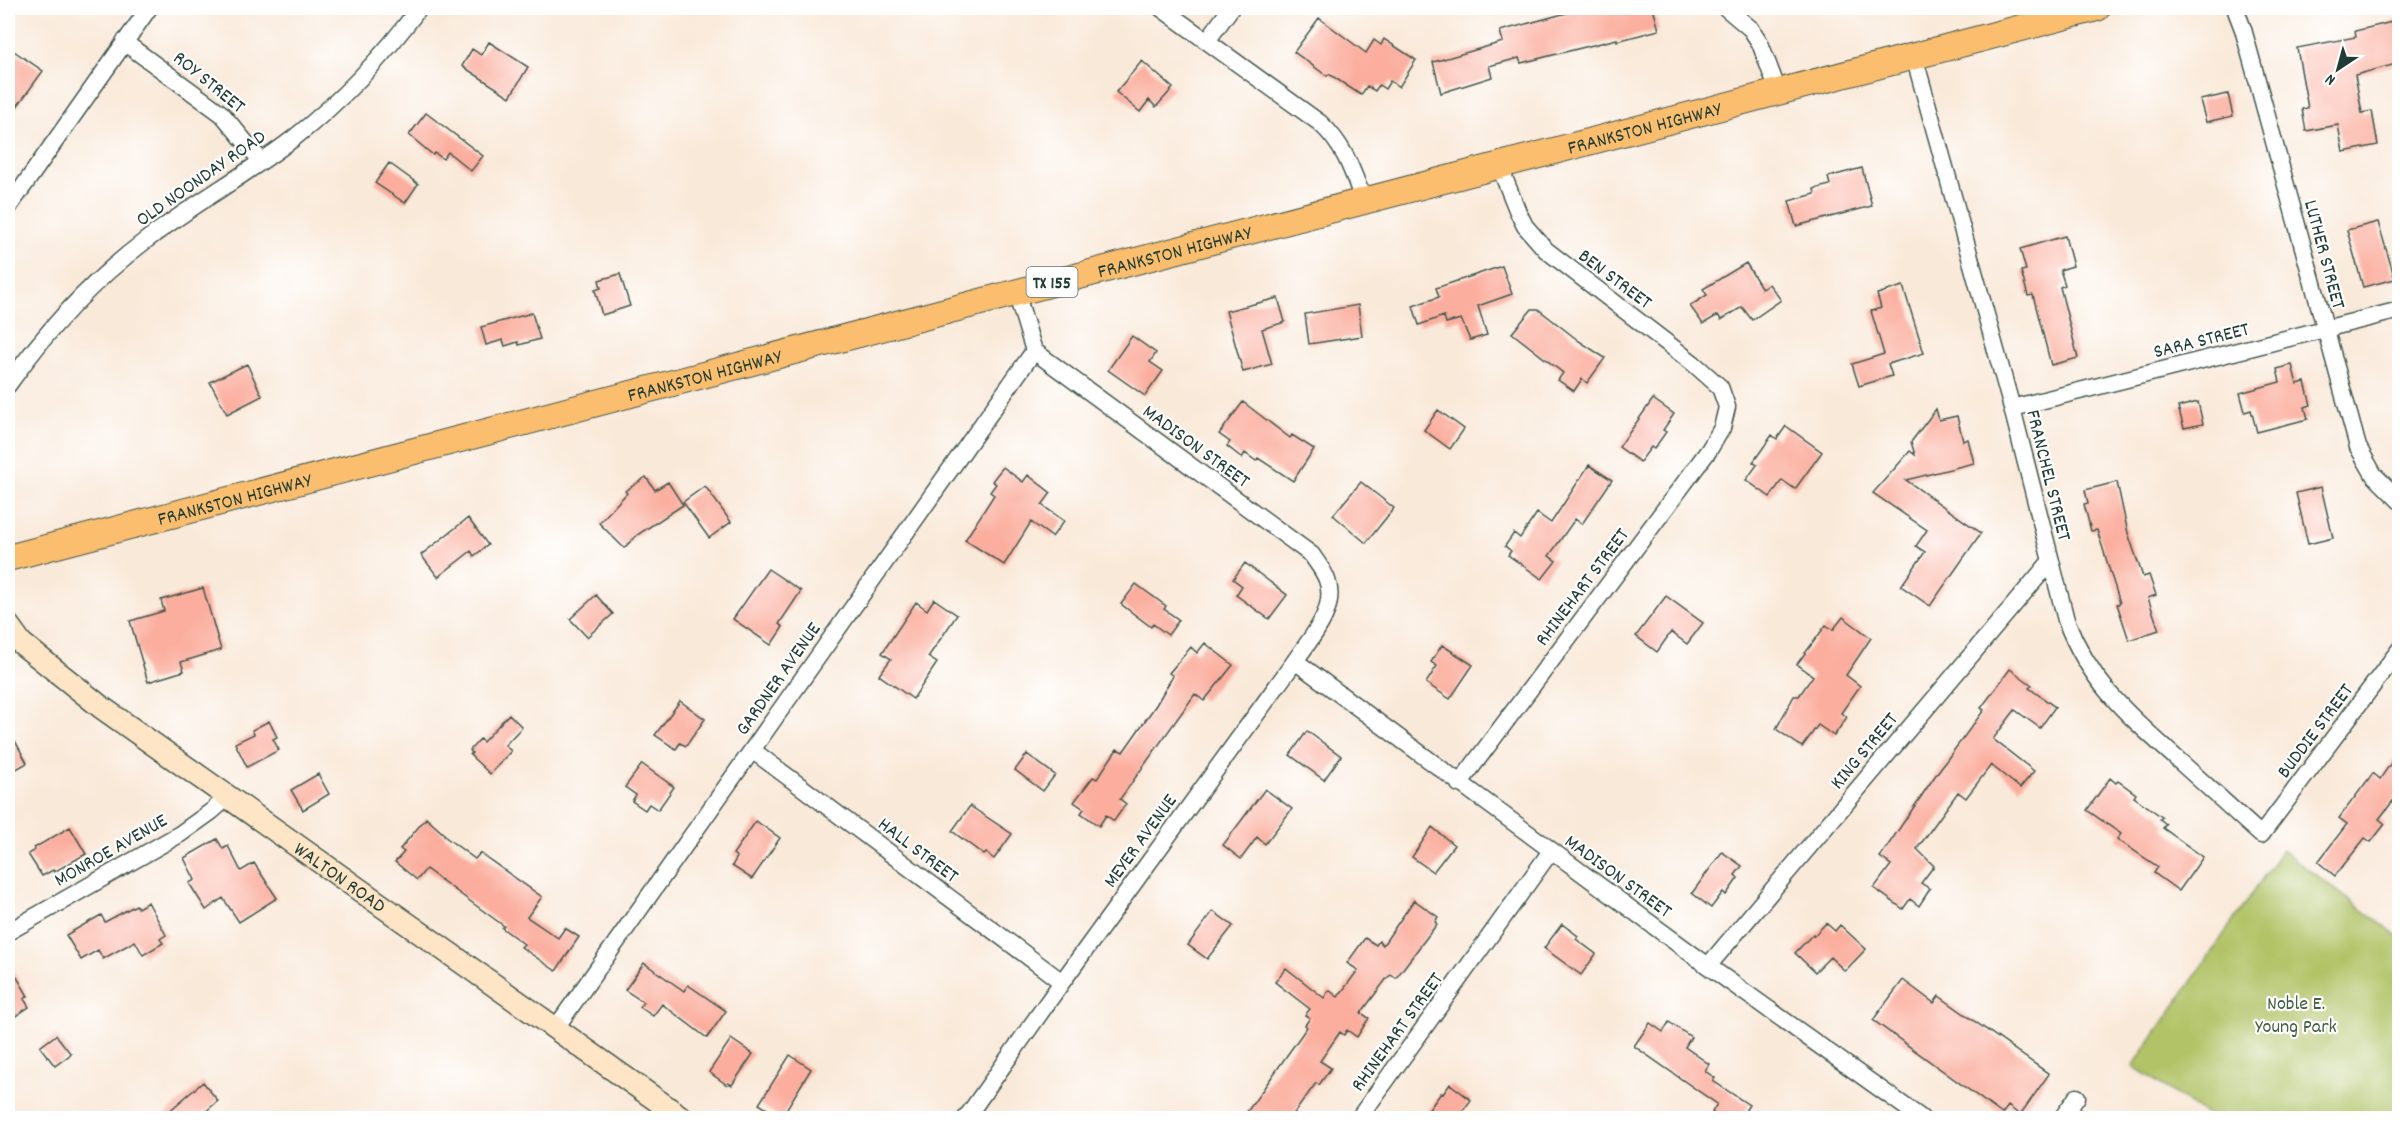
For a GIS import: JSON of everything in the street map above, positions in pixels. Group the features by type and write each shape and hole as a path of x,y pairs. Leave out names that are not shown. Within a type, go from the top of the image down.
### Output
{"main road":[{"name":"FRANKSTON HIGHWAY","path":"8,558 2097,8"}],"street":[{"path":"8,208 149,8"},
{"name":"OLD NOONDAY ROAD","path":"8,385 71,308 120,261 316,119 363,76 419,8"},
{"path":"1161,8 1320,123 1333,135 1348,159 1365,202"},
{"path":"1207,41 1231,8"},
{"path":"1726,8 1751,29 1760,43 1778,91"},
{"name":"LUTHER STREET","path":"2235,8 2243,29 2358,447 2374,475 2400,501"},
{"name":"ROY STREET","path":"124,42 222,114 261,161"},
{"name":"FRANCHEL STREET","path":"1914,56 2012,408 2050,562 2076,647 2093,674 2120,708 2261,835"},
{"name":"BEN STREET","path":"1499,165 1525,226 1546,250 1693,363 1720,387 1727,407"},
{"path":"1016,292 1034,351"},
{"name":"SARA STREET","path":"2012,408 2400,310"},
{"name":"MADISON STREET","path":"1034,351 1312,555 1328,581"},
{"name":"GARDNER AVENUE","path":"555,1029 1034,351"},
{"name":"RHINEHART STREET","path":"1459,784 1709,450 1722,428 1727,407"},
{"name":"KING STREET","path":"1708,966 2050,562"},
{"name":"MEYER AVENUE","path":"966,1119 1320,625 1328,604 1328,581"},
{"name":"WALTON ROAD","path":"8,625 21,643 101,707 682,1119"},
{"name":"BUDDIE STREET","path":"2261,835 2400,649"},
{"name":"MADISON STREET","path":"1295,661 1459,784 1921,1119"},
{"name":"HALL STREET","path":"752,750 1062,982"},
{"name":"MONROE AVENUE","path":"8,932 180,834 229,796"},
{"name":"RHINEHART STREET","path":"1359,1119 1551,851"},
{"path":"2062,1119 2077,1097"}],"green space":[{"name":"Noble E. Young Park","path":"2282,850 2399,937 2399,1118 2211,1118 2133,1066"}],"building":[{"path":"1585,8 1653,8 1659,30 1521,63 1519,58 1489,66 1492,77 1441,93 1433,62 1503,42 1500,31"},
{"path":"1319,18 1366,53 1374,40 1381,45 1384,39 1416,60 1399,87 1390,81 1385,89 1379,85 1375,91 1367,86 1361,95 1329,74 1327,76 1294,52"},
{"path":"2400,20 2400,63 2355,75 2362,113 2372,111 2378,145 2343,152 2338,125 2306,131 2302,109 2308,108 2297,48 2356,37 2355,31"},
{"path":"489,42 528,67 510,97 462,66 472,49 481,55"},
{"path":"8,47 43,71 8,119"},
{"path":"1142,61 1173,88 1156,107 1149,100 1140,112 1116,92"},
{"path":"2228,94 2233,116 2206,122 2200,100"},
{"path":"426,113 483,156 471,171 448,152 443,159 435,153 433,155 409,135"},
{"path":"389,163 418,184 405,203 375,183"},
{"path":"1862,168 1872,206 1796,226 1789,201 1815,194 1814,189 1830,185 1828,177"},
{"path":"2378,222 2395,279 2363,287 2347,230"},
{"path":"2065,236 2073,266 2060,270 2065,285 2060,287 2078,358 2051,365 2033,295 2028,296 2021,271 2026,270 2020,249"},
{"path":"1746,263 1762,289 1769,284 1781,300 1752,320 1742,307 1721,320 1718,315 1703,324 1690,306 1707,295 1703,289"},
{"path":"1502,266 1512,294 1478,306 1487,335 1470,340 1461,319 1446,323 1444,316 1419,325 1413,306 1439,297 1436,288"},
{"path":"620,274 630,306 602,315 595,290 601,288 599,280"},
{"path":"1903,286 1924,353 1888,364 1892,376 1859,386 1852,364 1884,354 1871,311 1881,308 1877,294"},
{"path":"1278,298 1285,322 1262,329 1272,364 1243,372 1226,311"},
{"path":"1358,305 1362,336 1309,344 1305,314"},
{"path":"1532,309 1538,309 1605,358 1587,383 1582,379 1574,391 1558,380 1563,373 1512,333"},
{"path":"532,313 540,339 519,345 518,342 505,346 503,340 486,345 481,327"},
{"path":"1132,336 1156,353 1150,362 1163,371 1145,396 1108,370"},
{"path":"247,364 262,396 227,414 210,382"},
{"path":"2292,365 2297,384 2305,382 2311,405 2305,407 2308,419 2257,432 2251,410 2245,412 2240,393 2280,382 2277,369"},
{"path":"1653,399 1674,414 1663,430 1666,432 1654,449 1651,447 1640,462 1619,447"},
{"path":"1243,402 1290,438 1292,435 1314,449 1293,481 1258,458 1256,461 1245,453 1242,458 1227,446 1230,442 1219,434"},
{"path":"2198,402 2203,424 2184,428 2178,407"},
{"path":"1936,409 1939,420 1957,416 1963,441 1968,439 1974,463 1906,480 1981,533 1930,606 1901,586 1925,552 1916,546 1927,530 1873,493 1910,451 1915,455 1911,442"},
{"path":"1438,410 1464,429 1450,449 1424,430"},
{"path":"1786,426 1822,452 1795,489 1782,480 1770,497 1746,480 1757,465 1753,462 1772,435 1777,439"},
{"path":"1589,465 1612,480 1582,524 1575,519 1549,556 1556,561 1542,579 1508,555 1511,551 1505,546 1514,533 1520,538 1537,513 1551,523"},
{"path":"1003,467 1023,482 1028,475 1051,493 1042,505 1064,521 1052,537 1031,522 1004,565 965,540 994,495 990,492 996,484 992,481"},
{"path":"646,477 655,490 668,482 683,505 637,535 624,548 599,523 627,493 625,491"},
{"path":"1361,482 1394,508 1366,543 1333,515"},
{"path":"2117,482 2128,533 2143,577 2149,575 2156,595 2148,598 2159,630 2129,640 2097,530 2091,531 2084,504 2088,503 2085,490"},
{"path":"705,486 731,522 709,538 683,502"},
{"path":"2321,487 2333,538 2308,544 2296,493"},
{"path":"468,518 488,545 474,556 471,551 438,577 421,555"},
{"path":"1245,563 1287,595 1269,619 1236,595 1242,586 1233,579"},
{"path":"768,569 801,591 779,624 783,627 771,645 733,619"},
{"path":"1136,584 1166,606 1164,609 1179,620 1168,635 1153,624 1151,627 1121,604"},
{"path":"203,588 221,650 181,662 184,671 148,682 130,621 164,611 161,600"},
{"path":"596,595 613,614 587,637 570,619"},
{"path":"1666,596 1703,623 1687,644 1671,632 1657,652 1636,636"},
{"path":"934,599 957,615 928,657 937,663 913,699 879,675 891,659 882,653 916,602 927,610"},
{"path":"1843,617 1871,638 1846,675 1860,686 1841,713 1847,717 1834,736 1818,725 1802,747 1776,729 1794,696 1799,696 1813,676 1797,664 1826,625 1833,630"},
{"path":"1205,643 1233,665 1204,701 1195,694 1120,799 1126,804 1114,821 1106,815 1099,826 1081,813 1084,809 1074,802 1093,777 1097,779 1117,749 1123,752 1173,676 1169,673 1191,647 1197,653"},
{"path":"1442,645 1473,665 1450,699 1426,683 1437,666 1431,662"},
{"path":"2010,669 2032,685 2029,688 2055,707 2040,728 2015,710 1993,739 2034,771 2020,788 1991,765 1966,798 1958,792 1917,849 1934,866 1921,883 1930,889 1919,906 1910,899 1903,909 1874,888 1891,865 1880,857 1937,773 1984,710 1981,708"},
{"path":"680,701 705,719 686,746 680,743 676,749 655,735"},
{"path":"509,714 522,727 505,745 511,751 490,774 470,755 472,753 470,750 480,739 483,742"},
{"path":"269,721 277,737 273,739 279,750 247,767 235,743 254,734 252,730"},
{"path":"8,728 27,763 8,774"},
{"path":"1307,731 1341,756 1324,780 1290,755"},
{"path":"2400,750 2400,792 2379,819 2385,824 2371,842 2365,838 2335,876 2318,862 2347,824 2339,818 2373,773 2380,779"},
{"path":"1027,754 1055,775 1043,791 1015,770"},
{"path":"642,764 674,787 658,810 649,804 645,810 632,801 636,795 625,787"},
{"path":"318,774 329,794 303,810 291,790"},
{"path":"2110,778 2136,794 2134,797 2162,817 2160,819 2166,824 2163,828 2203,857 2179,891 2154,873 2158,867 2117,839 2121,834 2087,810"},
{"path":"1265,789 1292,809 1265,844 1257,837 1241,859 1223,845"},
{"path":"970,806 1012,834 994,859 986,853 984,855 952,831"},
{"path":"426,818 444,836 475,859 480,853 542,897 527,917 558,938 565,928 579,937 556,971 521,947 524,944 502,928 504,926 426,869 417,880 395,862 404,852 400,849"},
{"path":"756,821 780,838 752,879 732,866 737,857 733,854"},
{"path":"70,827 86,854 42,876 28,854 35,850 34,848"},
{"path":"1432,827 1454,845 1433,872 1412,857"},
{"path":"217,839 223,849 228,846 241,871 254,863 277,898 239,922 223,898 206,910 189,883 195,880 184,858"},
{"path":"1722,852 1742,866 1735,875 1738,878 1726,895 1723,892 1711,908 1692,893"},
{"path":"1414,900 1438,917 1435,922 1437,924 1396,978 1391,975 1387,978 1361,1013 1369,1018 1357,1037 1347,1030 1344,1035 1340,1032 1320,1061 1331,1068 1319,1085 1316,1083 1290,1119 1242,1119 1307,1027 1305,1025 1310,1018 1305,1015 1310,1009 1275,982 1286,968 1324,998 1329,990 1338,997 1358,970 1347,963 1365,938 1376,945 1379,941 1383,945"},
{"path":"148,902 166,935 160,939 163,943 143,955 135,941 103,959 98,950 81,960 66,935 101,915 105,922 136,905 138,908"},
{"path":"1213,911 1233,926 1207,959 1188,945"},
{"path":"1826,923 1835,931 1840,925 1866,949 1845,971 1830,957 1815,972 1795,953"},
{"path":"1562,924 1578,936 1576,939 1596,954 1581,975 1544,948"},
{"path":"8,962 28,996 24,999 29,1007 8,1021"},
{"path":"644,963 684,991 688,985 726,1011 707,1038 662,1004 653,1016 640,1007 643,1002 625,990"},
{"path":"1903,980 1934,1003 1939,996 2049,1074 2020,1115 2008,1106 2002,1114 1873,1020"},
{"path":"1669,1022 1691,1037 1685,1047 1709,1064 1705,1071 1715,1078 1713,1081 1749,1105 1740,1119 1721,1119 1712,1112 1717,1104 1634,1046 1650,1023 1663,1032"},
{"path":"56,1035 71,1054 55,1066 40,1047"},
{"path":"731,1039 753,1054 732,1085 728,1083 727,1085 709,1072"},
{"path":"790,1055 811,1069 781,1118 759,1104"},
{"path":"203,1082 218,1101 197,1119 160,1119"},
{"path":"1450,1084 1471,1100 1457,1119 1422,1119 1441,1093 1443,1094"}]}
